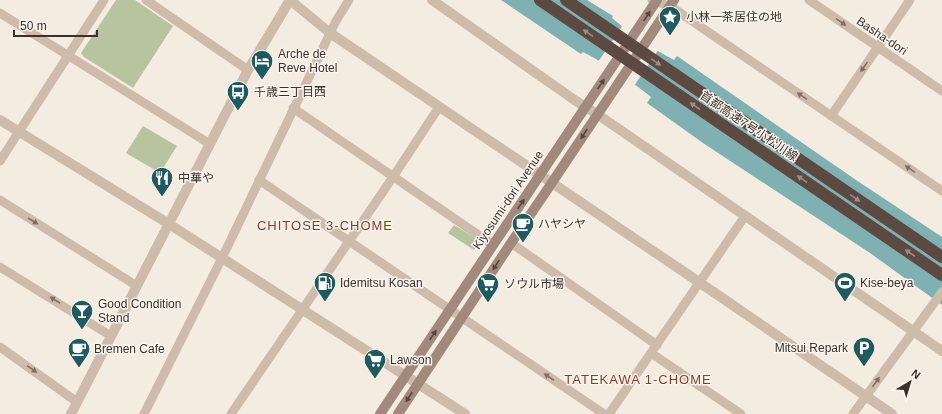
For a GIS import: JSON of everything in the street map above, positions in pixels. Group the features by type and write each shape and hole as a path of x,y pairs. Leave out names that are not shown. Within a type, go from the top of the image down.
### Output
{"highway":[{"name":"首都高速7号小松川線","path":"540,0 942,275"},
{"name":"首都高速7号小松川線","path":"566,0 942,257"}],"main road":[{"name":"Kiyosumi-dori Avenue","path":"380,414 655,1"},
{"path":"398,414 510,243 552,183 672,3"}],"street":[{"path":"0,161 104,0"},
{"path":"146,0 248,70"},
{"path":"71,414 248,70 290,0 330,33 700,282 892,414"},
{"path":"144,414 222,258 330,33 349,0"},
{"path":"432,0 576,101 586,106 942,351"},
{"name":"Basha-dori","path":"810,0 942,91"},
{"path":"831,116 910,0"},
{"path":"655,1 672,3 831,116 942,191"},
{"path":"0,13 210,144"},
{"path":"231,414 439,107"},
{"path":"293,108 493,245"},
{"path":"0,120 302,308 465,414"},
{"path":"259,180 604,414"},
{"path":"0,200 137,286"},
{"path":"609,414 745,216"},
{"path":"510,243 657,345"},
{"path":"0,267 111,336"},
{"path":"853,414 942,292"},
{"path":"0,347 77,402"},
{"path":"651,353 740,414"}],"green space":[{"path":"116,0 135,0 173,26 133,88 84,57 81,53"},
{"path":"143,126 177,146 160,173 126,153"},
{"path":"454,225 480,241 474,250 448,233"}],"water":[{"path":"501,0 587,0 613,16 612,18 619,24 658,51 674,60 677,56 856,180 942,237 942,305 870,253 703,143 647,103 651,97 627,78 583,52 581,54"}],"pier":[{"path":"623,25 659,49 634,86 598,62"}],"place":[{"name":"小林一茶居住の地","path":"670,36"},
{"name":"Arche de Reve Hotel","path":"262,80"},
{"name":"千歳三丁目西","path":"238,112"},
{"name":"中華や","path":"162,198"},
{"name":"ハヤシヤ","path":"523,244"},
{"name":"Idemitsu Kosan","path":"325,302"},
{"name":"Kise-beya","path":"845,302"},
{"name":"ソウル市場","path":"488,304"},
{"name":"Good Condition Stand","path":"82,330"},
{"name":"Bremen Cafe","path":"79,368"},
{"name":"Mitsui Repark","path":"864,368"},
{"name":"Lawson","path":"375,380"}],"district":[{"name":"CHITOSE 3-CHOME","path":"325,225"},
{"name":"TATEKAWA 1-CHOME","path":"638,379"}]}
